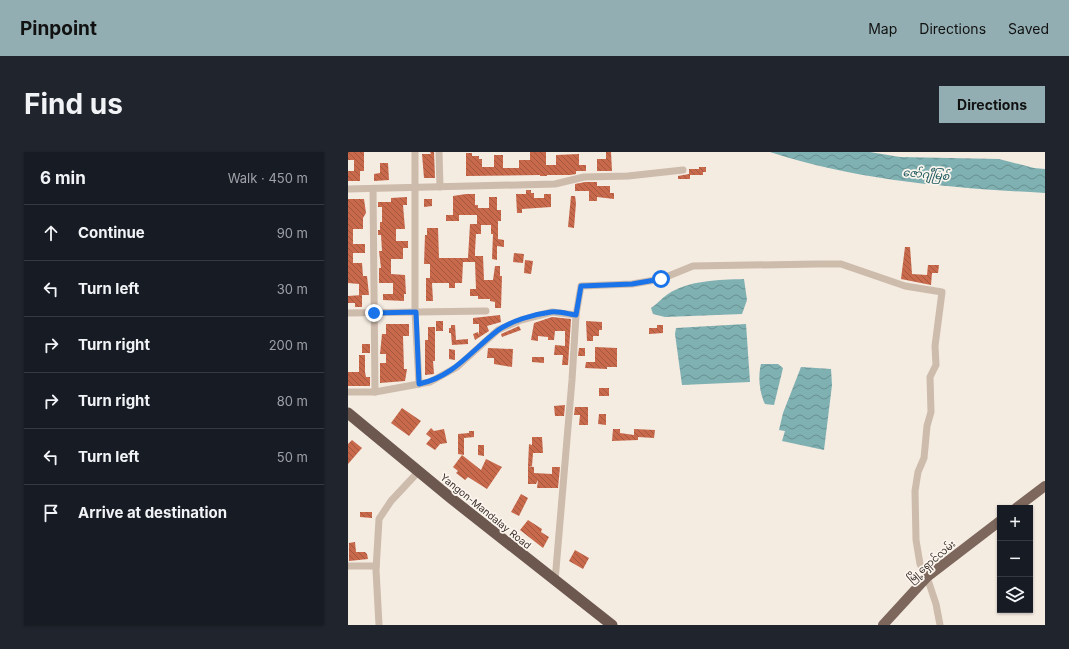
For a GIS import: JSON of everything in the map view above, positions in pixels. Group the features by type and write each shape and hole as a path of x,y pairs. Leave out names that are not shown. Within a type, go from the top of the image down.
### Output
{"highway":[{"name":"Yangon-Mandalay Road","path":"348,413 555,581 612,625"}],"main road":[{"path":"1020,505 1045,486"},
{"name":"မြို့ရှောင်လမ်း","path":"883,625 927,577 997,523"}],"street":[{"path":"415,152 416,312 419,384"},
{"path":"439,152 440,187"},
{"path":"348,189 555,184 584,177 628,176 683,170"},
{"path":"372,189 375,392"},
{"path":"555,581 576,315 581,286 632,284 661,279 693,266 841,264 905,286 942,292 935,346 936,365 930,377 931,412 927,426 924,458 918,472 915,491 916,540 920,564 927,577 936,604 940,625"},
{"path":"348,313 486,311"},
{"path":"348,392 375,392 430,382 457,367 498,330 521,320 552,312 576,315"},
{"path":"379,625 376,566 378,519 391,501 419,471"},
{"path":"348,566 376,566"}],"water":[{"name":"ဇော်ဂျီမြစ်","path":"770,152 870,152 900,157 999,159 1034,168 1045,169 1045,193 975,189 906,182 837,170"},
{"path":"744,279 747,300 742,314 665,317 653,314 651,308 676,289 695,283"},
{"path":"746,324 750,382 682,385 675,334 676,328"},
{"path":"761,364 778,364 783,368 774,405 765,404 761,394"},
{"path":"801,367 831,369 832,385 824,450 782,441 785,431 779,430 783,413"}],"building":[{"path":"348,152 364,152 364,171 360,171 360,181 348,181 348,171 354,171 354,160 348,160"},
{"path":"430,152 434,152 435,178 424,178 422,154 431,154"},
{"path":"530,152 546,152 546,165 556,165 556,155 579,154 579,165 586,165 586,171 576,171 576,174 570,175 547,176 466,176 466,153 472,153 472,156 479,156 479,159 482,159 482,167 494,167 494,155 503,155 503,168 519,168 519,160 530,160"},
{"path":"606,152 611,152 612,171 597,171 597,159 606,159"},
{"path":"380,163 388,163 389,180 374,181 374,174 380,173"},
{"path":"699,167 706,167 706,172 703,172 703,175 690,175 690,179 678,179 678,176 689,174 689,169 699,169"},
{"path":"597,182 597,186 610,186 610,193 614,193 614,199 597,197 597,201 589,201 589,191 575,191 575,184"},
{"path":"526,190 531,190 531,193 534,193 534,198 544,198 544,194 551,194 551,207 522,209 522,213 517,213 516,194 526,194"},
{"path":"475,194 475,205 478,205 478,208 489,208 489,197 497,197 497,210 501,210 501,221 498,221 498,239 504,240 504,247 497,246 497,260 492,259 493,234 491,234 491,225 481,225 481,234 476,234 475,256 483,256 484,280 493,280 495,266 500,266 500,276 502,276 501,308 495,308 495,302 490,301 490,299 478,299 478,296 470,296 470,289 476,289 475,262 463,262 462,283 455,283 455,288 449,288 449,283 432,283 433,301 426,301 426,278 430,278 430,264 424,264 425,235 427,235 427,228 438,228 439,258 468,258 470,224 477,224 477,215 459,215 459,221 446,221 446,215 453,215 453,196"},
{"path":"571,196 575,196 576,203 574,228 568,227"},
{"path":"407,197 407,205 403,205 405,229 396,229 396,241 408,241 408,248 403,248 403,259 391,259 391,274 405,275 406,294 404,294 404,301 383,300 383,294 393,294 393,283 379,283 379,268 381,268 379,251 382,251 381,235 378,235 378,230 380,230 380,222 382,222 382,207 378,207 378,202 391,202 391,198"},
{"path":"348,199 364,199 366,213 363,218 363,229 353,229 353,244 365,244 365,253 353,253 353,263 362,263 363,276 367,276 369,295 359,295 359,284 348,283"},
{"path":"424,199 432,199 432,206 424,207"},
{"path":"905,247 910,247 912,274 927,275 928,265 939,265 938,273 932,273 931,285 901,279"},
{"path":"514,253 524,254 523,263 513,262"},
{"path":"525,260 533,261 531,274 524,273"},
{"path":"362,295 362,307 355,307 355,303 348,303 348,296"},
{"path":"500,315 501,322 487,326 489,331 475,340 473,334 478,332 479,335 479,324 473,324 473,318"},
{"path":"552,317 571,319 568,365 562,365 563,355 554,355 555,345 565,346 565,331 555,331 554,340 548,340 548,337 538,336 538,341 531,340 534,323"},
{"path":"436,321 443,321 443,331 436,331"},
{"path":"586,321 602,322 602,330 599,330 599,336 593,336 593,341 587,341"},
{"path":"386,324 409,324 409,336 403,336 404,369 407,369 405,381 380,383 380,363 386,363 386,354 380,354 382,334 386,334"},
{"path":"451,325 455,325 456,340 468,339 468,344 452,345 451,333 449,333 449,328 451,328"},
{"path":"657,325 663,325 663,333 649,334 649,328 657,328"},
{"path":"519,326 521,330 502,337 501,334"},
{"path":"428,327 435,327 435,361 433,361 434,374 425,375 425,340 428,340"},
{"path":"362,344 370,344 370,353 362,353"},
{"path":"595,347 617,348 617,367 607,367 607,369 585,368 586,362 595,362"},
{"path":"488,348 513,349 512,367 494,364 494,358 487,358"},
{"path":"579,348 585,348 585,356 578,356"},
{"path":"449,349 455,350 455,360 449,359"},
{"path":"359,355 365,355 365,372 366,377 370,377 370,386 348,386 348,372 359,372"},
{"path":"532,357 544,357 544,363 532,362"},
{"path":"599,388 609,388 609,396 599,396"},
{"path":"565,405 564,416 555,416 554,406"},
{"path":"575,407 588,407 588,425 579,425 580,415 574,415"},
{"path":"402,408 421,421 409,436 391,423"},
{"path":"599,414 606,414 606,425 598,424"},
{"path":"431,428 434,431 444,429 447,443 440,444 435,450 426,444 431,438 426,434"},
{"path":"613,429 620,429 620,433 634,435 634,429 655,430 654,438 638,437 638,440 612,441"},
{"path":"469,431 474,431 474,437 464,438 464,455 458,454 458,434 469,433"},
{"path":"532,437 542,437 543,453 533,453 532,466 528,466 529,444 532,445"},
{"path":"352,440 362,448 348,464 348,444"},
{"path":"478,445 484,445 484,456 478,455"},
{"path":"462,455 481,470 486,459 502,467 487,489 468,477 465,480 456,473 458,471 453,467"},
{"path":"528,466 534,467 534,473 552,474 552,467 560,467 558,488 537,488 538,480 536,484 528,484"},
{"path":"521,494 528,498 519,516 511,512"},
{"path":"360,512 372,512 372,518 360,517"},
{"path":"528,520 542,529 541,532 549,537 543,548 520,530"},
{"path":"355,542 356,552 365,552 368,559 349,561 349,543"},
{"path":"575,550 589,558 583,569 569,561"}],"route":[{"path":"374,313 416,312 419,384 430,382 457,367 498,330 521,320 552,312 576,315 581,286 632,284 661,279"}]}
